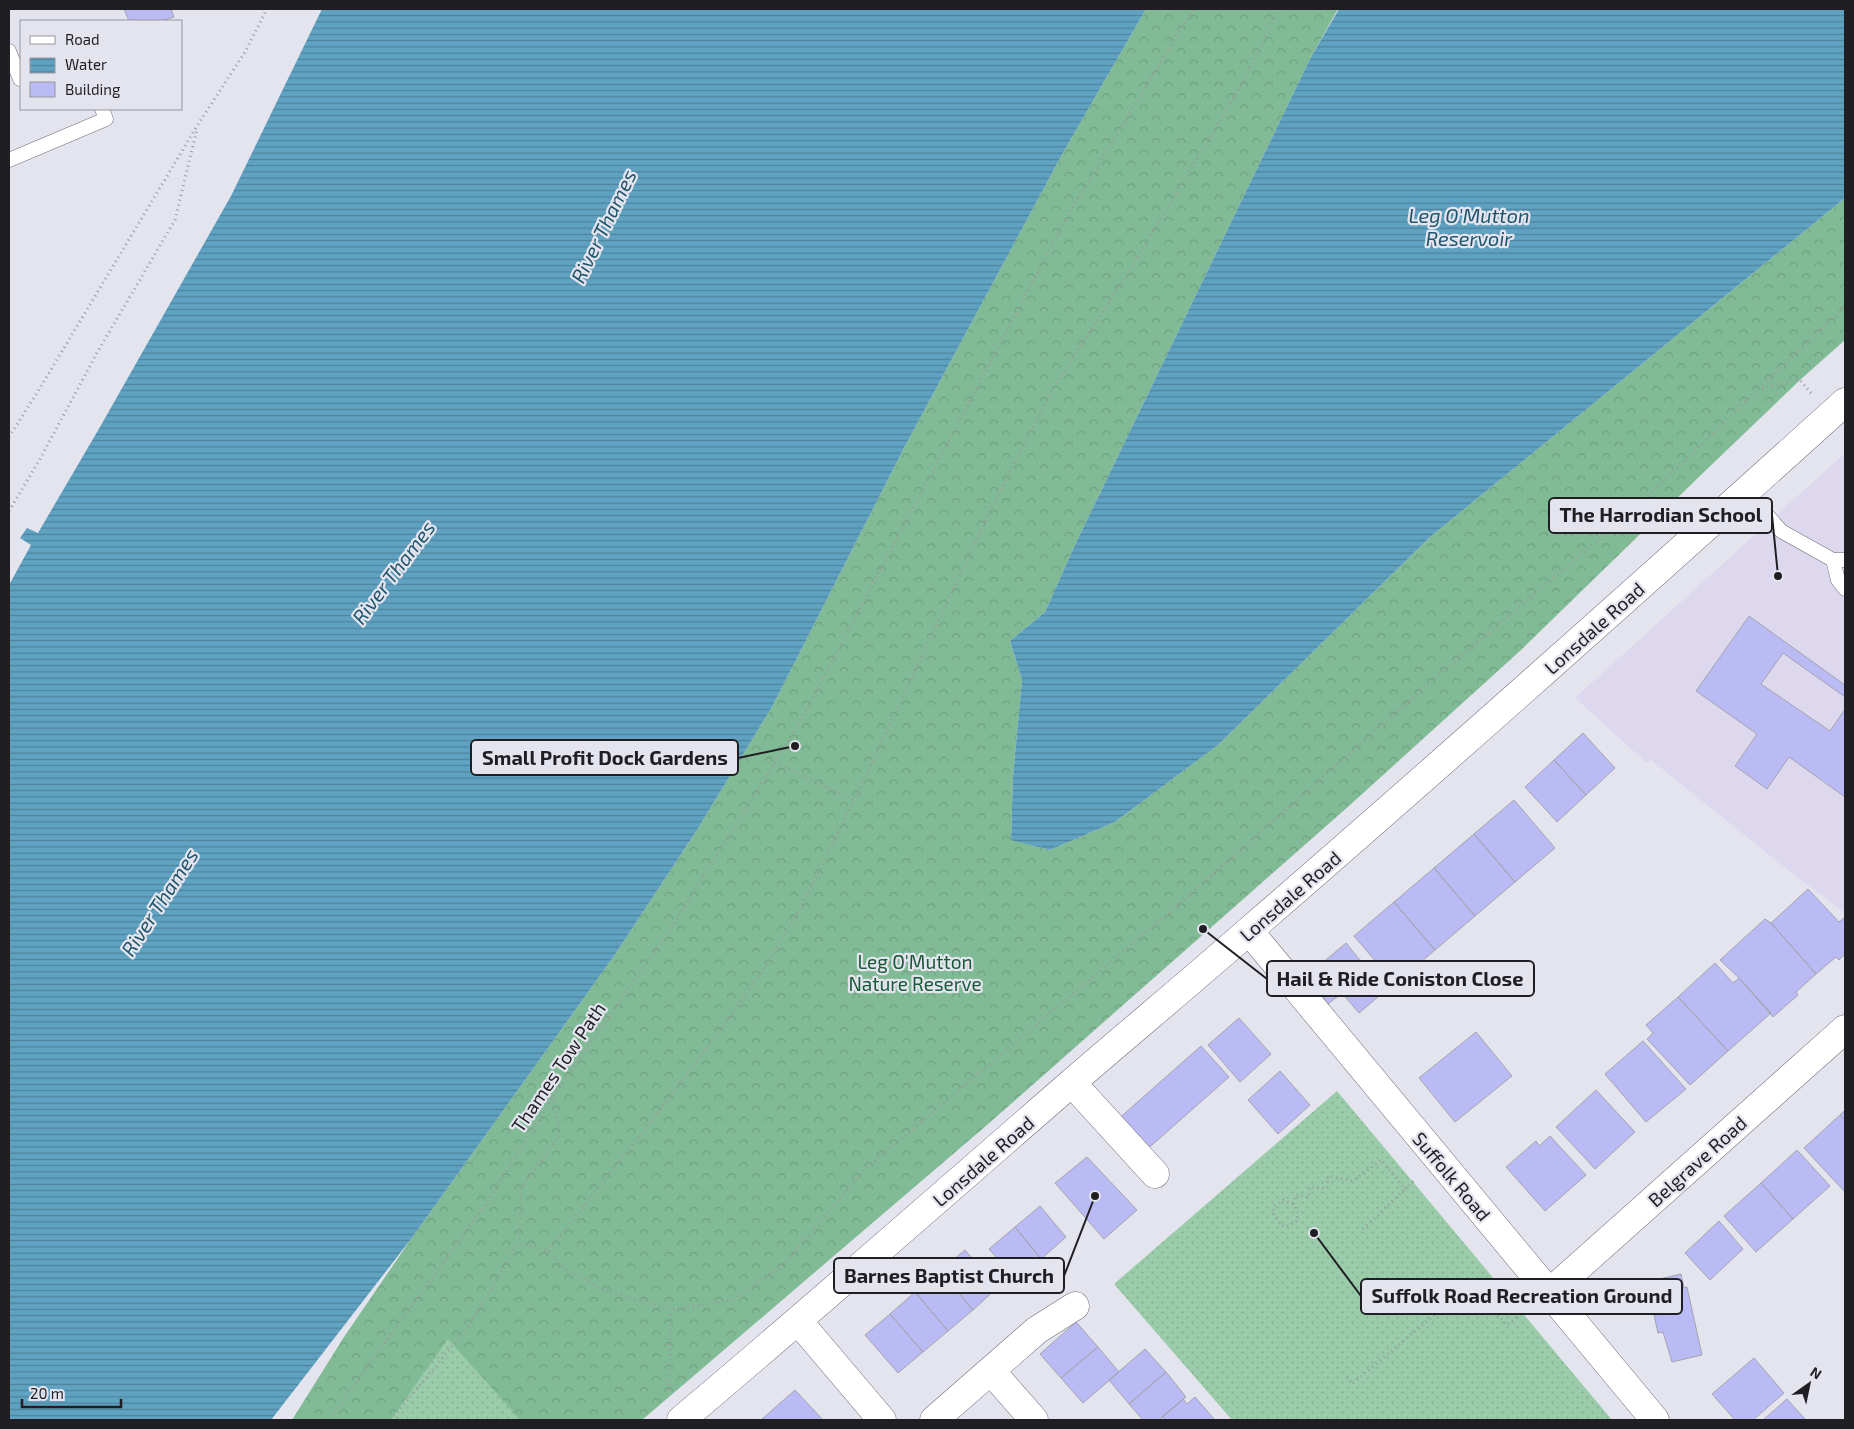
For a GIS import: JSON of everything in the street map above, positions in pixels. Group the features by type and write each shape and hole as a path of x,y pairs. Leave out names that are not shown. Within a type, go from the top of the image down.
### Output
{"street":[{"name":"Lonsdale Road","path":"683,1419 799,1322 1072,1083 1249,932 1748,492 1837,410"},
{"name":"Suffolk Road","path":"1249,932 1655,1420"},
{"name":"Belgrave Road","path":"1548,1293 1845,1029"},
{"path":"1072,1083 1154,1174"},
{"path":"934,1420 1037,1330 1075,1306"},
{"path":"799,1322 882,1420"},
{"path":"991,1371 1034,1420"}],"lane":[{"path":"9,52 17,81"},
{"path":"9,160 106,119 102,110"},
{"path":"1748,492 1781,532 1839,560 1838,580 1845,589"}],"path":[{"path":"9,437 197,126 245,52 267,9"},
{"name":"Thames Tow Path","path":"329,1420 489,1199 553,1097 673,925 775,763 800,722 1070,213 1193,9"},
{"path":"548,1251 645,1129 765,967 801,907 854,800 993,505 1053,389 1136,260 1239,89 1279,9"},
{"path":"9,511 40,459 98,351 175,220 197,126"},
{"path":"519,1242 548,1251 564,1268 602,1289 671,1310 731,1300 784,1265 862,1172 1192,894 1432,680 1631,512 1845,306"},
{"path":"1761,388 1800,380 1837,410"},
{"path":"775,763 854,800"},
{"path":"392,1420 469,1326 519,1242 521,1188 560,1135 553,1097"},
{"path":"1363,1229 1438,1159"},
{"path":"1293,1204 1283,1200 1273,1207 1274,1216 1281,1225 1288,1227 1297,1221 1298,1214 1293,1204 1296,1195 1309,1198 1310,1187 1327,1188 1328,1176 1353,1181 1380,1160 1404,1190"},
{"path":"1347,1377 1352,1384 1471,1284 1507,1325 1548,1293"},
{"path":"671,1310 669,1391 683,1419"}],"shaded area":[{"path":"1845,453 1845,913 1798,878 1651,760 1647,763 1575,698"}],"green space":[{"name":"Leg O'Mutton Nature Reserve","path":"1146,9 1338,9 1311,57 1074,547 1045,612 1010,641 1022,680 1013,776 1011,839 1050,850 1115,822 1218,745 1430,537 1845,198 1845,340 1800,380 1521,650 1350,805 987,1125 642,1420 520,1420 448,1339 391,1420 292,1420 344,1337 411,1239 614,956 697,830 772,707 905,446 1064,151"},
{"path":"1337,1091 1612,1420 1232,1420 1114,1284"},
{"path":"448,1338 520,1420 391,1420"}],"water":[{"name":"River Thames","path":"322,9 1146,9 1064,151 905,446 772,707 697,830 614,956 411,1239 271,1420 9,1420 9,585 31,545 20,538 27,528 38,533 100,427 231,196"},
{"name":"Leg O'Mutton Reservoir","path":"1339,9 1845,9 1845,198 1430,537 1218,745 1115,822 1050,850 1011,840 1013,776 1022,680 1010,641 1045,612 1074,547 1311,57"}],"building":[{"path":"124,9 171,9 174,17 165,20 129,20"},
{"path":"1749,616 1845,685 1845,697 1783,653 1761,684 1830,731 1845,709 1845,797 1789,757 1767,789 1735,766 1757,734 1696,691"},
{"path":"1583,733 1615,768 1586,795 1554,760"},
{"path":"1554,760 1586,795 1557,822 1525,787"},
{"path":"1514,800 1555,848 1515,882 1474,834"},
{"path":"1474,834 1515,882 1475,916 1434,868"},
{"path":"1434,868 1475,916 1435,950 1394,902"},
{"path":"1808,889 1839,922 1845,917 1845,954 1839,960 1836,957 1816,974 1771,923"},
{"path":"1394,902 1435,950 1395,984 1354,936"},
{"path":"1765,919 1771,923 1816,974 1796,992 1798,995 1773,1017 1739,978 1720,960"},
{"path":"1346,943 1385,991 1359,1013 1342,993 1328,1004 1315,987 1329,976 1320,965"},
{"path":"1715,963 1733,983 1739,978 1771,1013 1728,1051 1678,997"},
{"path":"1678,997 1728,1051 1690,1085 1647,1039 1653,1033 1646,1025"},
{"path":"1239,1018 1271,1054 1240,1082 1208,1045"},
{"path":"1476,1032 1512,1076 1455,1122 1419,1078"},
{"path":"1643,1041 1686,1089 1646,1122 1605,1074"},
{"path":"1201,1046 1229,1077 1144,1152 1116,1121"},
{"path":"1280,1071 1310,1105 1278,1134 1248,1100"},
{"path":"1596,1090 1635,1132 1595,1169 1556,1127"},
{"path":"1845,1110 1845,1120 1840,1115"},
{"path":"1840,1115 1845,1120 1845,1192 1804,1148"},
{"path":"1550,1136 1586,1175 1545,1211 1506,1167 1536,1141 1539,1146"},
{"path":"1797,1150 1830,1186 1793,1219 1761,1183"},
{"path":"1087,1157 1137,1210 1104,1239 1055,1183"},
{"path":"1761,1183 1793,1219 1756,1252 1724,1216"},
{"path":"1040,1206 1066,1237 1041,1259 1015,1227"},
{"path":"1719,1221 1743,1249 1710,1280 1685,1253"},
{"path":"1015,1227 1041,1259 1016,1280 989,1249"},
{"path":"965,1250 997,1288 973,1310 940,1271"},
{"path":"940,1271 973,1310 948,1331 915,1292"},
{"path":"1681,1274 1684,1288 1687,1287 1702,1355 1672,1362 1663,1332 1658,1333 1654,1315 1658,1315 1651,1281"},
{"path":"915,1292 948,1331 923,1352 890,1314"},
{"path":"890,1314 923,1352 898,1373 865,1335"},
{"path":"1076,1322 1098,1347 1061,1378 1040,1354"},
{"path":"1098,1347 1119,1372 1083,1403 1061,1378"},
{"path":"1145,1349 1166,1372 1129,1404 1109,1380"},
{"path":"1754,1358 1784,1393 1753,1420 1735,1420 1712,1394"},
{"path":"1166,1372 1186,1397 1159,1420 1143,1420 1129,1404"},
{"path":"795,1390 823,1420 761,1420"},
{"path":"1195,1397 1215,1420 1165,1420 1162,1417 1183,1399 1187,1404"},
{"path":"1787,1399 1806,1420 1763,1420"}],"place":[{"name":"The Harrodian School","path":"1778,576"},
{"name":"Small Profit Dock Gardens","path":"795,746"},
{"name":"Hail & Ride Coniston Close","path":"1203,929"},
{"name":"Barnes Baptist Church","path":"1095,1196"},
{"name":"Suffolk Road Recreation Ground","path":"1314,1233"}]}
